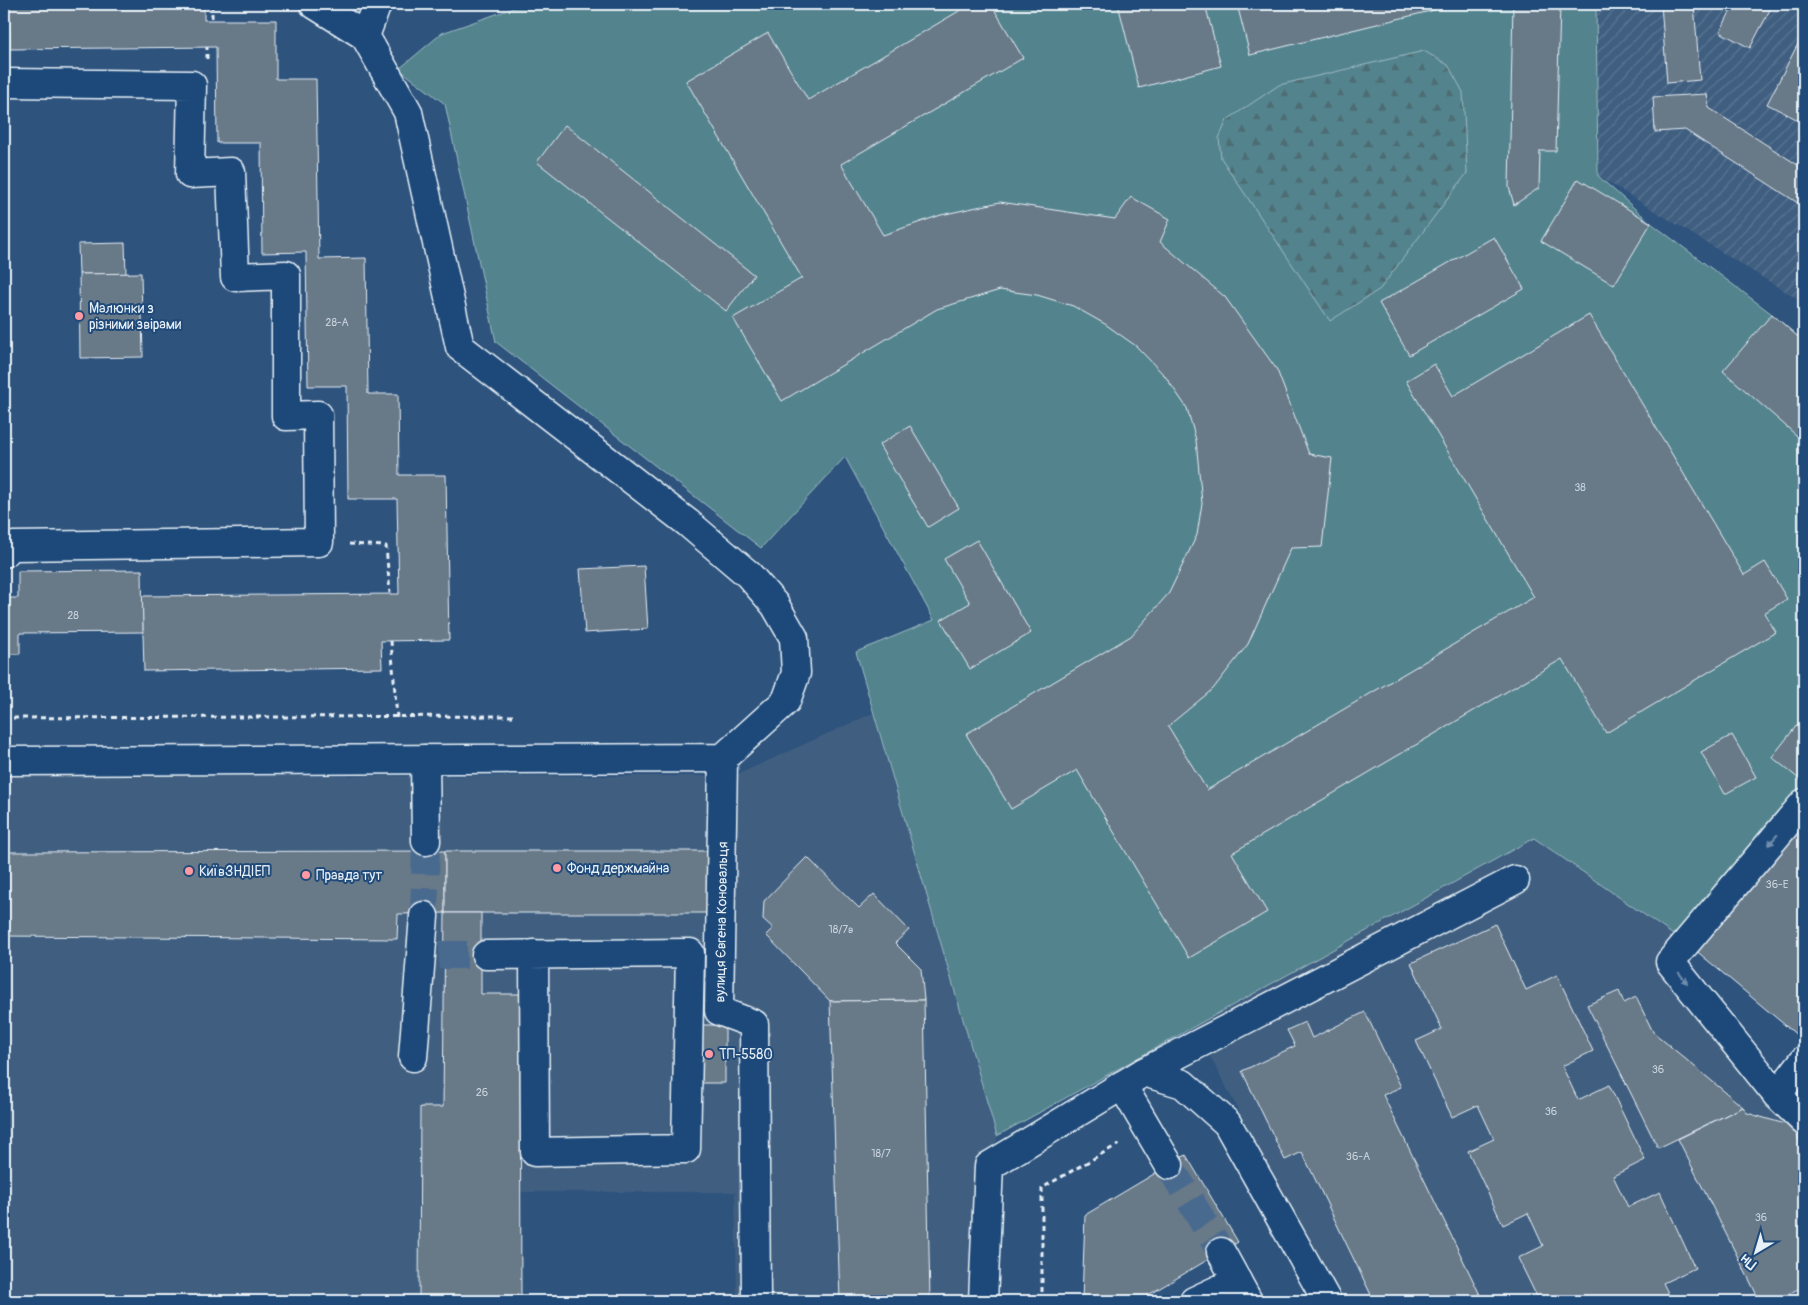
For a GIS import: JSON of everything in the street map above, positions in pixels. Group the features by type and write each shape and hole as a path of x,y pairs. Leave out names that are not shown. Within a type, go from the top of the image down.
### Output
{"street":[{"path":"4,761 722,758 786,701 796,673 794,638 775,605 749,575 688,523 460,348 408,112 365,36 314,4"},
{"path":"365,36 377,4"},
{"path":"4,83 192,85 190,174 231,172 235,277 286,275 286,416 318,415 318,542 13,546 4,553"},
{"name":"вулиця Євгена Коновальця","path":"722,758 720,1011 754,1024 756,1301"},
{"path":"425,759 426,841"},
{"path":"1804,803 1670,962 1777,1095 1804,1121"},
{"path":"983,1301 989,1166 1133,1079 1515,880"},
{"path":"413,1058 431,954 424,916"},
{"path":"486,955 534,954 690,953 686,1149 535,1152 534,954"},
{"path":"1777,1095 1804,1060"},
{"path":"1133,1079 1148,1129 1169,1165"},
{"path":"1133,1079 1183,1084 1227,1123 1327,1301"},
{"path":"1194,1301 1243,1291 1221,1252"}],"path":[{"path":"212,4 212,21"},
{"path":"391,641 398,718"},
{"path":"4,718 398,718 515,716"},
{"path":"1042,1301 1042,1188 1148,1129"}],"shaded area":[{"path":"1596,4 1804,4 1804,303 1598,176"},
{"path":"4,243 8,439 4,440"},
{"path":"873,713 997,1136 997,1301 737,1301 735,1192 521,1192 521,1301 4,1301 4,776 734,776"},
{"path":"1535,838 1679,939 1662,960 1804,1129 1804,1301 1339,1301 1194,1026"}],"green space":[{"path":"525,4 1596,4 1598,176 1651,223 1772,314 1804,342 1804,785 1679,939 1534,838 997,1136 856,652 934,620 845,457 761,548 496,342 445,104 399,69 442,33"},
{"path":"1424,51 1448,65 1463,92 1467,173 1380,289 1330,321 1221,158 1219,138 1227,120 1279,85"}],"building":[{"path":"4,4 9,4 10,49 4,49"},
{"path":"9,4 204,4 204,20 276,20 276,79 316,79 319,259 366,258 368,394 398,394 399,475 446,475 449,640 381,641 382,668 144,671 142,596 399,594 397,499 348,499 347,386 308,386 306,252 262,253 261,143 217,143 216,47 10,49"},
{"path":"971,4 991,4 1023,58 841,164 883,235 941,215 1000,202 1115,219 1131,197 1170,219 1160,242 1225,297 1277,370 1309,454 1332,458 1322,547 1291,548 1248,644 1213,689 1168,726 1207,790 1534,597 1406,381 1434,364 1453,396 1589,315 1744,575 1765,562 1787,599 1764,613 1776,632 1606,733 1562,659 1232,853 1267,912 1189,958 1077,770 1011,809 966,734 1131,636 1169,593 1197,535 1202,503 1196,440 1187,408 1165,376 1136,346 1105,324 1073,306 1037,295 1000,290 937,309 782,401 733,318 802,278 686,81 768,33 808,100"},
{"path":"1118,4 1205,4 1221,66 1139,88"},
{"path":"1237,4 1459,4 1250,55"},
{"path":"1513,4 1560,4 1556,151 1540,151 1539,188 1514,205 1509,187"},
{"path":"1661,4 1694,4 1700,80 1667,83"},
{"path":"1730,4 1773,4 1750,48 1720,32 1733,6"},
{"path":"1804,32 1804,123 1767,104"},
{"path":"1707,94 1709,108 1804,169 1804,207 1685,130 1655,132 1653,97"},
{"path":"565,125 754,275 726,311 537,162"},
{"path":"1578,179 1651,223 1614,285 1541,241"},
{"path":"1494,237 1524,289 1409,355 1379,303"},
{"path":"125,243 126,274 79,274 78,244"},
{"path":"141,273 143,357 80,358 79,274"},
{"path":"1772,314 1804,342 1804,442 1723,371"},
{"path":"910,426 959,508 928,527 879,445"},
{"path":"977,540 1031,633 970,669 941,620 970,603 944,559"},
{"path":"644,566 648,629 585,633 580,569"},
{"path":"142,570 143,632 20,633 20,654 4,654 4,598 18,598 18,571"},
{"path":"1804,716 1804,783 1772,757"},
{"path":"1732,735 1756,777 1725,794 1701,752"},
{"path":"1804,818 1804,1041 1694,949"},
{"path":"445,851 445,913 398,914 397,939 4,936 4,852"},
{"path":"445,851 717,851 717,913 445,913"},
{"path":"807,857 859,908 874,894 909,930 895,943 921,969 924,1000 830,1001 766,935 773,928 763,919 764,901"},
{"path":"445,913 481,913 481,994 520,994 521,1301 419,1301 420,1107 443,1107"},
{"path":"1495,924 1526,990 1557,975 1593,1051 1562,1066 1578,1100 1609,1085 1645,1160 1613,1176 1628,1207 1660,1192 1695,1268 1663,1283 1672,1301 1539,1301 1518,1258 1543,1246 1528,1213 1503,1225 1468,1151 1494,1139 1478,1105 1452,1117 1416,1041 1442,1029 1411,963"},
{"path":"1619,991 1624,1003 1636,997 1653,1032 1743,1107 1658,1148 1587,1005"},
{"path":"924,1000 930,1301 840,1301 830,1001"},
{"path":"1365,1012 1401,1087 1383,1095 1483,1301 1374,1301 1302,1152 1285,1160 1242,1071 1295,1046 1287,1030 1305,1022 1312,1038"},
{"name":"ТП-5580","path":"694,1025 725,1025 725,1083 693,1083"},
{"path":"1743,1107 1747,1113 1792,1126 1804,1149 1804,1286 1774,1301 1760,1301 1678,1139"},
{"path":"1186,1155 1238,1242 1138,1301 1082,1301 1085,1215"}],"tunnel":[{"path":"424,916 426,841"},
{"path":"439,955 486,955"},
{"path":"1169,1165 1221,1252"}],"place":[{"name":"Малюнки з різними звірами","path":"79,316"},
{"name":"Фонд держмайна","path":"557,868"},
{"name":"КиївЗНДІЕП","path":"189,871"},
{"name":"Правда тут","path":"306,875"},
{"name":"ТП-5580","path":"709,1054"}]}
